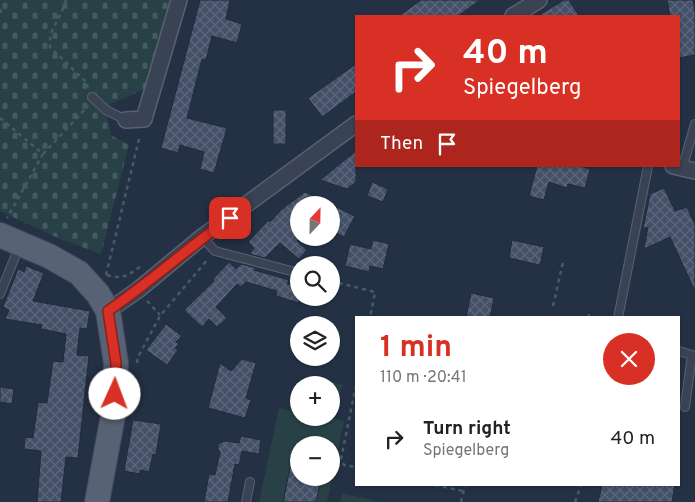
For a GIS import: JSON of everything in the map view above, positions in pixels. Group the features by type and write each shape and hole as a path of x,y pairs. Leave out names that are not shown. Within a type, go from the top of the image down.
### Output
{"main road":[{"path":"8,233 79,273 98,294 108,311 116,363 114,410 97,502"}],"street":[{"path":"126,120 144,119 179,0"},
{"path":"515,15 539,0"},
{"path":"108,311 138,290 202,237 355,125"}],"lane":[{"path":"92,96 106,110 126,120"},
{"path":"684,169 695,124"},
{"path":"618,316 648,167"},
{"path":"0,294 8,233"},
{"path":"202,237 215,251 290,272"},
{"path":"680,352 692,355 685,407"},
{"path":"246,502 250,482"}],"path":[{"path":"8,233 42,154 87,106 92,96 86,82 50,47 50,34 66,0"},
{"path":"0,9 0,15"},
{"path":"0,118 42,154"},
{"path":"106,275 144,119"},
{"path":"136,365 138,357 160,316 215,251"},
{"path":"553,306 563,262"},
{"path":"340,283 375,292 370,316"},
{"path":"589,316 590,311"},
{"path":"355,389 341,458 344,465 355,467"},
{"path":"440,486 464,491"},
{"path":"461,502 465,486"},
{"path":"575,502 580,486"}],"green space":[{"path":"0,0 171,0 145,89 110,104 107,115 111,135 129,145 101,254 58,238 0,211"},
{"path":"279,408 290,410 290,426 340,426 340,420 344,421 340,440 340,436 290,436 290,486 330,486 327,502 259,502"},
{"path":"342,493 381,502 340,502"}],"building":[{"path":"200,0 230,0 226,19 242,24 237,43 212,36 206,60 202,59 187,118 227,128 214,173 200,169 204,152 180,145 178,153 161,148"},
{"path":"421,0 480,0 459,15 400,15"},
{"path":"564,0 569,0 578,15 540,15"},
{"path":"667,0 693,0 695,12 695,55 680,58 680,15 670,15"},
{"path":"355,65 355,93 322,117 308,98"},
{"path":"273,110 286,110 286,144 273,144"},
{"path":"355,152 356,182 347,189 320,180"},
{"path":"537,167 583,167 590,169 585,188 568,184 567,188 549,182 544,200 529,196"},
{"path":"372,182 388,189 383,202 367,196"},
{"path":"664,188 675,211 687,207 695,225 695,291 670,237 644,249 648,227 643,229 650,194"},
{"path":"305,192 313,196 300,196"},
{"path":"290,203 290,246 303,246 307,250 302,256 295,256 280,243 265,258 250,254 254,248 248,242"},
{"path":"340,209 355,216 344,237 340,235"},
{"path":"373,240 389,244 383,269 370,266 369,272 345,266 350,244 371,249"},
{"path":"512,240 544,247 540,265 509,258"},
{"path":"229,262 236,269 241,264 256,268 254,270 289,280 287,284 290,285 290,300 276,296 277,291 246,282 241,287 237,284 216,307 227,318 217,327 209,319 202,327 184,310 214,281 213,279"},
{"path":"26,266 44,273 33,301 90,311 87,329 80,328 77,355 89,356 78,458 66,457 61,502 37,502 41,451 24,449 25,437 33,438 38,402 47,403 53,361 63,362 66,334 41,329 42,325 5,319 9,310 3,307 18,269 24,272"},
{"path":"471,293 494,298 490,316 466,316"},
{"path":"166,324 182,336 176,342 179,344 175,348 178,350 167,365 146,350"},
{"path":"242,359 256,363 246,398 251,400 245,418 208,408 220,363 231,371"},
{"path":"0,387 14,389 12,404 0,402"},
{"path":"133,420 161,424 156,455 153,454 149,472 140,470 140,474 124,471"},
{"path":"241,436 261,440 259,454 242,451 239,465 235,464 228,502 204,502 209,474 215,475 220,452 218,444 225,441 239,443"},
{"path":"290,468 290,486 319,486 316,502 283,502"},
{"path":"602,486 675,486 672,502 598,502"}],"route":[{"path":"115,394 116,363 108,311 138,290 202,237 230,218"}]}
